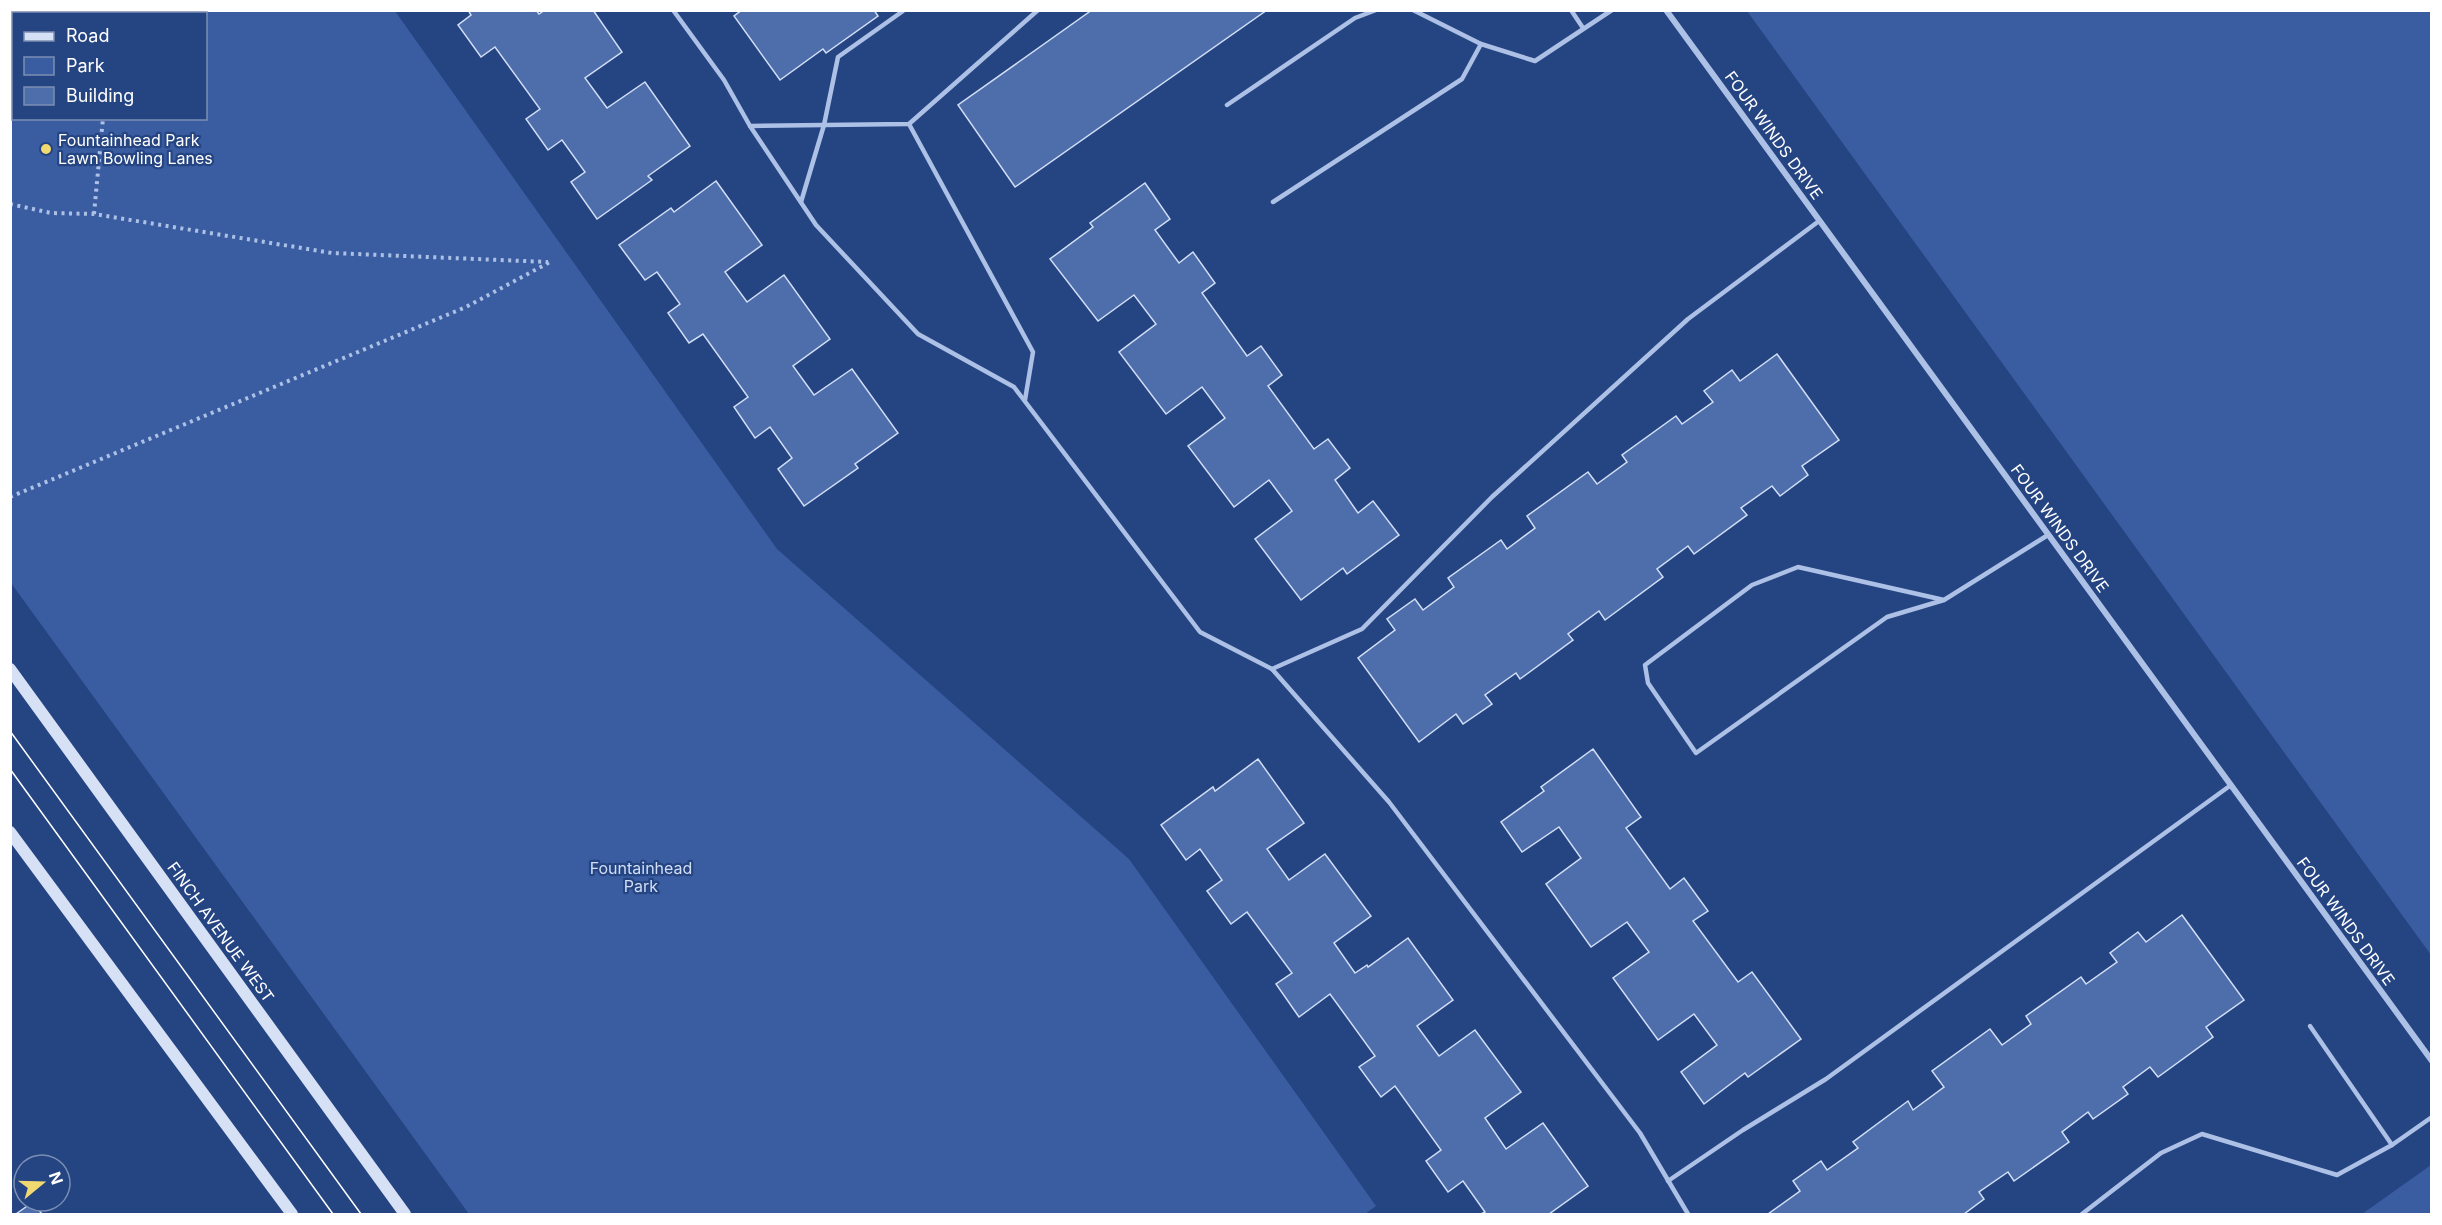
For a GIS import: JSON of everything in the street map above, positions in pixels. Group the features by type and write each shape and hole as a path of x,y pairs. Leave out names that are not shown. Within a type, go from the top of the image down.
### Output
{"main road":[{"name":"FINCH AVENUE WEST","path":"10,669 405,1215"},
{"path":"10,832 292,1215"}],"street":[{"name":"FOUR WINDS DRIVE","path":"1666,10 2432,1061"}],"lane":[{"path":"673,10 724,80 750,126 816,225 918,334 1014,387 1200,632 1272,669 1389,802 1640,1132 1688,1215"},
{"path":"750,126 909,124 1038,10"},
{"path":"1227,105 1355,18 1376,10"},
{"path":"1413,10 1481,44 1535,61 1612,10"},
{"path":"1571,10 1583,28"},
{"path":"801,201 824,125 838,57 903,11"},
{"path":"1273,202 1462,79 1481,44"},
{"path":"909,124 1033,352 1025,400"},
{"path":"1272,669 1362,629 1492,497 1688,319 1819,221"},
{"path":"1944,600 1798,567 1752,585 1645,665 1648,682 1696,753 1887,617 1944,600 2048,535"},
{"path":"1668,1181 1743,1130 1826,1079 2231,785"},
{"path":"2310,1026 2392,1145"},
{"path":"2082,1215 2161,1154 2202,1134 2337,1175 2392,1145 2432,1117"}],"path":[{"path":"94,214 104,120"},
{"path":"10,204 51,213 94,214 332,253 550,262 466,307 10,497"}],"green space":[{"name":"Fountainhead Park","path":"11,10 395,11 777,549 1129,859 1376,1206 1365,1214 469,1214 11,583"},
{"path":"1747,11 2431,11 2431,955 1818,109"},
{"path":"2431,1165 2431,1214 2362,1214"}],"building":[{"path":"468,10 536,10 539,14 545,10 593,10 622,52 585,78 607,108 645,82 690,146 648,176 652,180 597,219 571,182 585,172 562,140 548,150 526,119 540,109 495,47 481,57 458,25 471,15"},
{"path":"742,10 874,10 878,16 826,53 823,49 780,80 734,16"},
{"path":"1092,10 1267,10 1015,187 958,105"},
{"path":"716,181 762,245 725,272 747,302 784,275 830,339 793,366 814,395 852,369 898,433 855,464 858,468 804,506 778,469 792,458 770,427 755,438 734,407 748,397 703,334 689,343 668,313 680,304 657,272 645,280 619,245 671,208 674,212"},
{"path":"1145,183 1170,219 1155,230 1179,263 1193,252 1215,283 1202,293 1247,356 1261,346 1282,375 1268,386 1314,449 1328,439 1350,468 1335,480 1358,513 1373,501 1399,535 1347,574 1343,568 1301,600 1255,539 1292,511 1269,480 1234,507 1188,446 1225,418 1202,387 1166,414 1119,352 1156,324 1134,295 1098,321 1050,259 1093,227 1090,223"},
{"path":"1777,354 1839,440 1802,466 1808,475 1780,496 1772,486 1741,508 1747,515 1694,554 1688,546 1657,569 1663,577 1605,620 1599,611 1568,634 1573,640 1520,679 1516,673 1485,695 1492,704 1463,724 1456,714 1419,742 1358,658 1395,630 1387,619 1415,599 1423,610 1454,587 1448,578 1501,540 1507,549 1535,528 1527,516 1588,472 1597,484 1627,462 1622,455 1676,416 1682,424 1713,402 1704,391 1732,370 1740,381"},
{"path":"1593,749 1641,817 1626,828 1670,889 1684,878 1708,911 1693,921 1738,982 1752,972 1801,1039 1748,1077 1745,1073 1704,1104 1681,1072 1717,1045 1694,1014 1658,1040 1613,978 1649,952 1627,922 1591,947 1546,884 1581,858 1559,827 1522,852 1501,822 1544,791 1541,787"},
{"path":"1258,759 1304,823 1267,849 1289,880 1325,854 1371,916 1334,943 1355,973 1367,965 1368,967 1408,938 1453,1000 1417,1026 1439,1056 1475,1030 1521,1092 1485,1118 1506,1149 1543,1123 1588,1186 1549,1214 1481,1214 1485,1212 1463,1181 1448,1192 1426,1161 1441,1150 1395,1086 1381,1097 1359,1067 1375,1056 1330,994 1299,1017 1276,984 1292,973 1247,912 1231,924 1207,891 1222,880 1200,849 1186,860 1161,825 1213,787 1215,791"},
{"path":"2182,915 2244,1000 2206,1027 2213,1037 2158,1077 2150,1067 2123,1087 2128,1094 2093,1119 2088,1112 2062,1132 2069,1142 2014,1181 2008,1172 1979,1192 1984,1199 1964,1214 1768,1214 1800,1191 1793,1181 1821,1161 1827,1170 1858,1148 1853,1142 1908,1101 1913,1110 1944,1087 1932,1071 1990,1029 2002,1045 2031,1024 2026,1016 2081,977 2086,984 2117,962 2110,953 2138,932 2146,942"},
{"path":"41,1213 42,1214 16,1214"}],"tram line":[{"path":"10,731 361,1214"},
{"path":"10,769 333,1214"}],"place":[{"name":"Fountainhead Park Lawn Bowling Lanes","path":"46,149"}]}
